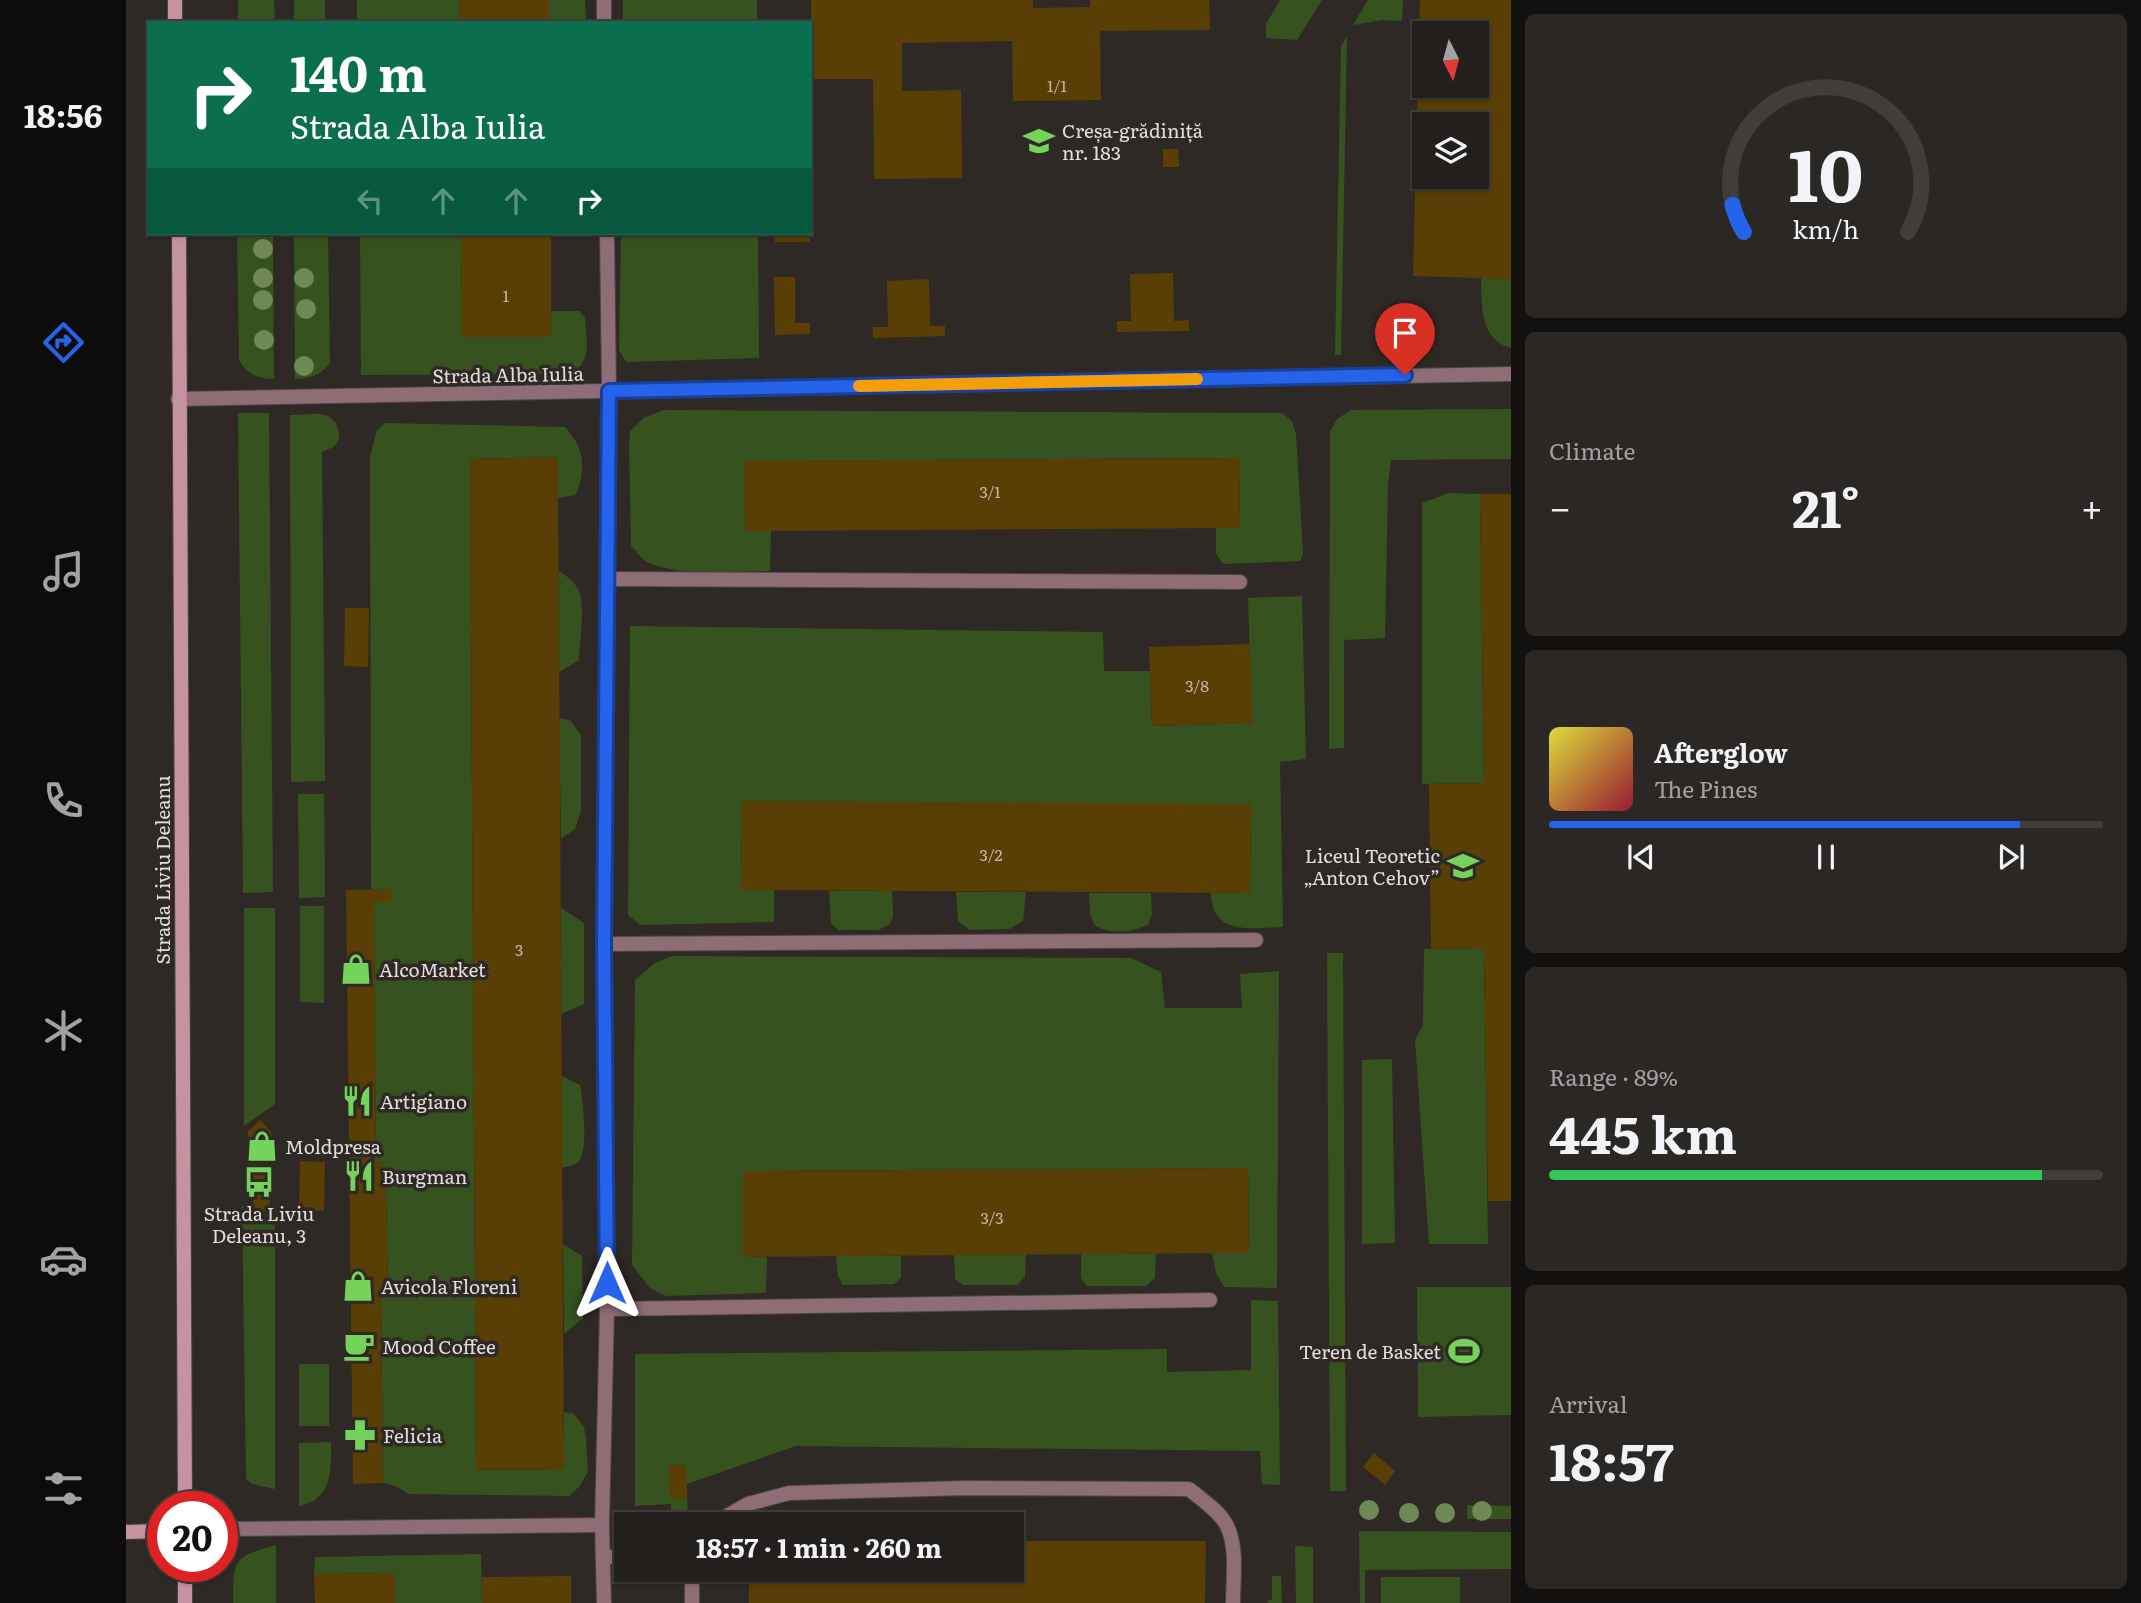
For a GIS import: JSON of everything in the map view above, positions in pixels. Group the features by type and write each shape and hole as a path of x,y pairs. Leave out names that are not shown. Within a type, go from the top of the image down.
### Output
{"main road":[{"path":"175,0 176,21"},
{"name":"Strada Liviu Deleanu","path":"179,235 184,1491"},
{"path":"126,1532 147,1531"},
{"path":"185,1582 185,1603"}],"lane":[{"path":"604,0 604,21"},
{"path":"604,1603 607,1309 604,944 609,391 607,235"},
{"name":"Strada Alba Iulia","path":"178,399 1511,374"},
{"path":"607,579 1240,582"},
{"path":"604,944 1256,940"},
{"path":"607,1309 1210,1300"},
{"path":"734,1512 768,1497 789,1493 964,1488 1189,1489 1226,1523 1232,1546 1233,1603"},
{"path":"238,1529 603,1525"},
{"path":"603,1557 614,1557"},
{"path":"692,1582 692,1603"}],"green space":[{"path":"238,0 274,0 275,21 238,21"},
{"path":"294,0 325,0 325,21 294,21"},
{"path":"357,0 459,0 460,21 357,21"},
{"path":"549,0 585,0 586,21 549,21"},
{"path":"623,0 757,0 757,21 623,21"},
{"path":"1280,0 1322,0 1297,40 1266,38 1266,24"},
{"path":"1368,0 1403,0 1402,21 1382,20 1353,25"},
{"path":"1347,36 1341,355 1335,355 1341,46"},
{"path":"237,235 273,235 274,379 253,375 239,360"},
{"path":"294,235 328,235 330,363 315,376 295,379"},
{"path":"360,235 461,235 462,337 551,337 551,311 579,311 585,318 587,349 583,363 571,374 361,375"},
{"path":"621,235 758,235 759,358 626,362 619,350"},
{"path":"1481,278 1511,279 1511,348 1493,337 1484,320"},
{"path":"1511,409 1511,459 1391,460 1388,484 1385,638 1344,640 1344,748 1329,749 1330,431 1337,419 1351,410"},
{"path":"664,410 1282,413 1292,421 1296,434 1303,553 1300,561 1223,564 1216,554 1216,528 1240,527 1239,458 745,461 745,531 771,531 770,571 707,572 660,567 647,562 631,546 629,445 630,431 645,417"},
{"path":"238,413 269,413 273,892 243,893"},
{"path":"290,415 325,415 332,419 339,431 336,444 322,452 325,781 291,782"},
{"path":"385,423 565,427 576,441 581,456 581,479 575,495 558,498 557,457 470,459 476,1470 564,1469 564,1412 574,1414 584,1427 588,1472 579,1487 569,1496 409,1494 383,1483 381,1293 388,1293 386,1182 383,1181 382,1162 376,1163 374,902 390,902 391,889 371,889 370,456 377,430"},
{"path":"1449,493 1480,494 1484,783 1422,784 1422,503"},
{"path":"559,571 575,584 579,591 582,614 579,660 559,672"},
{"path":"1302,596 1306,759 1280,762 1283,927 1235,927 1218,917 1213,907 1211,893 1250,893 1251,805 742,801 741,890 774,890 774,922 640,925 628,915 630,626 1103,632 1104,671 1150,671 1152,726 1252,723 1248,598"},
{"path":"559,718 570,720 581,735 581,811 575,829 561,839"},
{"path":"298,794 324,794 325,897 299,898"},
{"path":"829,891 892,891 893,917 889,925 878,930 838,930 831,923"},
{"path":"956,892 1026,892 1023,921 1009,929 969,930 958,921"},
{"path":"1089,893 1151,893 1152,914 1148,925 1121,931 1095,926 1090,914"},
{"path":"300,906 324,906 324,1003 300,1002"},
{"path":"244,908 275,908 275,1104 244,1126"},
{"path":"561,908 584,923 584,1004 561,1014"},
{"path":"1484,948 1488,1244 1429,1244 1415,1040 1423,1025 1424,949"},
{"path":"1327,953 1343,953 1346,1491 1330,1491"},
{"path":"672,956 1131,958 1161,972 1165,1008 1242,1008 1240,974 1279,971 1277,1288 1224,1287 1216,1273 1212,1253 1249,1253 1248,1168 743,1171 743,1256 767,1257 766,1293 666,1296 650,1288 632,1265 635,980 655,963"},
{"path":"1392,1059 1395,1243 1362,1244 1362,1060"},
{"path":"562,1076 580,1085 584,1138 578,1162 562,1168"},
{"path":"242,1205 257,1220 275,1222 275,1489 252,1484 246,1479"},
{"path":"563,1244 582,1256 583,1318 564,1334"},
{"path":"1026,1254 1025,1277 1017,1285 963,1285 955,1279 954,1255"},
{"path":"1081,1254 1156,1254 1155,1278 1146,1286 1087,1286 1081,1278"},
{"path":"836,1256 901,1256 901,1278 894,1284 843,1285 838,1276"},
{"name":"Teren de Basket","path":"1417,1287 1511,1287 1511,1415 1418,1417"},
{"path":"1251,1300 1278,1301 1280,1485 1262,1484 1260,1451 796,1446 687,1484 688,1512 671,1512 671,1504 635,1506 635,1354 1167,1349 1167,1372 1251,1370"},
{"path":"299,1364 329,1364 329,1426 299,1426"},
{"path":"331,1442 330,1474 325,1489 315,1500 299,1506 299,1443"},
{"path":"1467,1505 1511,1506 1511,1519 1467,1519"},
{"path":"1359,1531 1511,1532 1511,1569 1365,1570 1365,1603 1360,1603"},
{"path":"276,1545 276,1603 233,1603 234,1582 238,1582 238,1562 251,1553"},
{"path":"1295,1546 1313,1547 1313,1603 1296,1603"},
{"path":"481,1554 482,1603 395,1603 394,1573 314,1574 315,1557"},
{"path":"1272,1576 1281,1576 1282,1603 1269,1603 1267,1600 1272,1600"},
{"path":"1381,1577 1460,1577 1460,1603 1381,1603"}],"building":[{"path":"459,0 549,0 549,21 460,21"},
{"path":"811,0 1033,0 1033,8 1090,7 1090,0 1209,0 1210,30 1100,31 1101,100 1013,101 1012,41 902,43 902,91 961,90 962,178 874,179 873,79 812,79"},
{"path":"1420,0 1511,0 1511,279 1413,276 1415,189 1489,189 1489,112 1417,112 1418,98 1489,98 1489,21 1419,21"},
{"path":"1163,149 1178,149 1179,167 1163,167"},
{"path":"461,235 551,235 551,337 462,337"},
{"path":"775,235 810,235 810,242 775,242"},
{"path":"1173,273 1174,321 1189,320 1189,331 1117,332 1117,321 1131,321 1130,274"},
{"path":"774,277 795,277 795,323 810,323 810,334 775,335"},
{"path":"929,279 930,326 945,326 945,336 873,338 873,327 888,327 887,281"},
{"path":"558,457 564,1469 476,1470 470,459"},
{"path":"1239,458 1240,528 745,531 744,461"},
{"path":"1480,494 1511,494 1511,1201 1488,1201 1484,948 1431,949 1429,784 1484,783"},
{"path":"345,608 369,608 368,667 344,666"},
{"path":"1250,644 1253,723 1152,726 1149,647"},
{"path":"742,801 1251,804 1250,893 741,890"},
{"path":"391,889 391,902 374,902 376,1163 382,1162 383,1181 386,1182 388,1293 381,1293 383,1483 353,1484 346,890"},
{"path":"260,1120 272,1133 273,1163 268,1162 270,1206 262,1215 253,1206 253,1165 247,1165 248,1131"},
{"path":"300,1161 325,1162 324,1211 299,1211"},
{"path":"1248,1168 1249,1253 743,1257 743,1171"},
{"path":"1374,1453 1395,1471 1385,1485 1363,1467"},
{"path":"686,1465 687,1499 670,1499 669,1466"},
{"path":"1024,1541 1206,1541 1205,1603 749,1603 749,1582 1024,1582"},
{"path":"395,1573 395,1603 315,1603 314,1574"},
{"path":"571,1576 571,1603 482,1603 482,1577"}],"slow traffic":[{"path":"859,386 1197,379"}],"place":[{"name":"Creșa-grădiniță nr. 183","path":"1039,141"},
{"name":"Liceul Teoretic „Anton Cehov”","path":"1463,866"},
{"name":"AlcoMarket","path":"356,969"},
{"name":"Artigiano","path":"357,1101"},
{"name":"Moldpresa","path":"262,1146"},
{"name":"Burgman","path":"359,1176"},
{"name":"Strada Liviu Deleanu, 3","path":"259,1182"},
{"name":"Avicola Floreni","path":"358,1286"},
{"name":"Mood Coffee","path":"359,1346"},
{"name":"Teren de Basket","path":"1464,1351"},
{"name":"Felicia","path":"360,1435"}],"route":[{"path":"607,1283 604,944 609,391 1405,375"}]}
